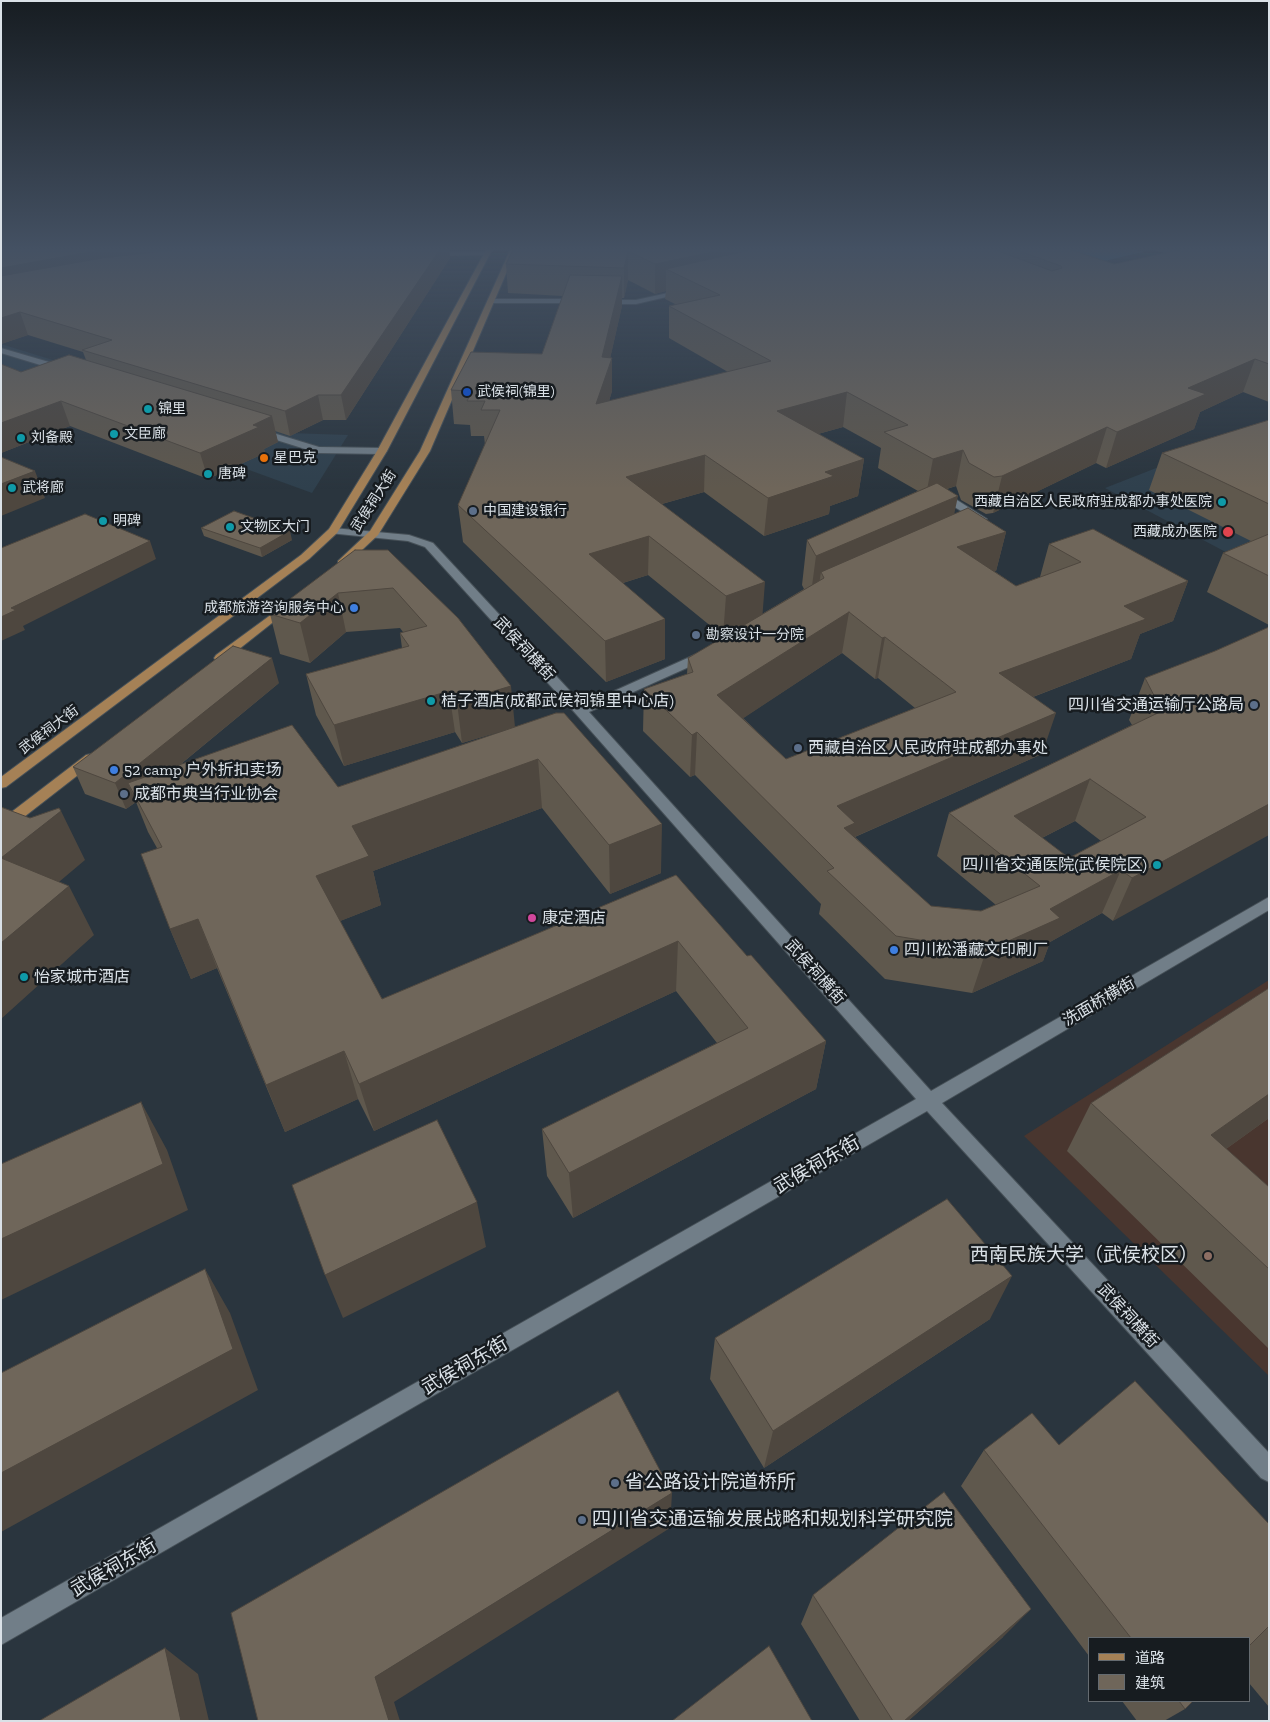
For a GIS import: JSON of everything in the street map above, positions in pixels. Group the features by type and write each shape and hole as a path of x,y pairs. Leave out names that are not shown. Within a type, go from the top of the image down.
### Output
{"main road":[{"name":"武侯祠大街","path":"1,784 305,557 332,532 382,450 447,328"},
{"name":"武侯祠大街","path":"330,572 362,546 374,533 425,450 479,328"},
{"path":"213,664 299,597"},
{"path":"1,828 103,749"}],"street":[{"path":"1,350 72,372"},
{"path":"252,429 318,450 382,450"},
{"path":"945,497 983,519 978,532"},
{"name":"武侯祠横街","path":"332,532 374,533 409,538 429,545 581,711 930,1101 1269,1470"},
{"path":"581,711 716,650"},
{"name":"洗面桥横街","path":"930,1101 1269,903"},
{"name":"武侯祠东街","path":"1,1632 930,1101"}],"shaded area":[{"name":"锦里","path":"1,344 289,433 348,435 312,493 17,385 1,385"},
{"name":"西藏成办医院","path":"1269,424 1269,575 1105,488"},
{"name":"西南民族大学（武侯校区）","path":"1269,980 1269,1376 1024,1136"}],"building":[{"path":"74,328 386,328 341,395 318,395 285,411 82,350 112,340"},
{"path":"551,328 609,328 602,357 612,358 596,404 771,361 710,328 1269,328 1269,364 1255,359 1188,388 1206,394 1117,432 1107,427 1002,476 994,477 969,463 963,450 933,459 884,432 908,425 847,392 777,411 864,459 825,472 834,476 768,498 705,455 626,477 765,582 726,596 649,536 589,554 665,619 605,641 458,505 500,410 481,410 485,401 467,401 472,391 451,390 471,352 542,354"},
{"path":"69,355 272,416 253,425 259,427 200,453 61,401 1,423 1,364 21,372"},
{"path":"1269,420 1269,504 1162,453"},
{"path":"1,457 35,471 1,484"},
{"path":"937,483 958,496 816,556 807,540"},
{"path":"968,508 1006,532 957,547 1016,586 1081,562 1049,544 1093,529 1188,581 1124,606 1146,619 999,673 1056,713 837,806 855,823 844,828 931,906 981,911 1040,886 949,813 1162,711 1145,678 1215,651 1269,627 1269,804 1132,878 1121,870 1050,909 1060,918 986,951 896,936 827,871 834,868 697,732 692,735 644,689 693,672 688,658 824,578 821,572","holes":["849,612 882,638 885,637 956,692 786,759 717,695","1090,779 1146,817 1069,858 1014,816"]},
{"path":"234,511 290,531 260,548 201,528"},
{"path":"85,514 150,541 11,608 16,610 1,617 1,548"},
{"path":"1269,534 1269,576 1223,553"},
{"path":"355,550 388,550 458,618 511,686 457,702 449,691 334,725 306,674 409,646 400,633 427,626 393,588 338,593 300,623 270,614"},
{"path":"233,646 272,658 115,783 73,767"},
{"path":"556,713 564,713 662,824 609,845 538,759 352,826 369,856 316,876 382,999 676,875 747,956 751,955 826,1041 569,1173 542,1129 748,1028 678,941 359,1084 344,1051 266,1085 198,919 170,929 141,854 162,847 128,783 292,725 338,787"},
{"path":"1,807 30,818 59,808 61,811 1,858"},
{"path":"1,858 69,886 1,943"},
{"path":"1269,988 1269,1094 1211,1135 1269,1187 1269,1269 1091,1103"},
{"path":"141,1102 163,1164 1,1239 1,1164"},
{"path":"437,1120 477,1202 325,1275 292,1185"},
{"path":"947,1199 1012,1276 773,1431 715,1338"},
{"path":"205,1269 233,1349 1,1473 1,1373"},
{"path":"1135,1381 1269,1524 1269,1626 1250,1645 1250,1637 1130,1637 984,1450 1032,1413 1059,1445"},
{"path":"618,1391 672,1493 375,1677 389,1721 258,1721 231,1613"},
{"path":"944,1492 1031,1609 904,1721 893,1721 813,1595"},
{"path":"769,1646 812,1721 672,1721"},
{"path":"165,1648 181,1721 39,1721"},
{"path":"1180,1702 1192,1702 1185,1709"}],"place":[{"name":"武侯祠(锦里)","path":"467,392"},
{"name":"锦里","path":"148,409"},
{"name":"文臣廊","path":"114,434"},
{"name":"刘备殿","path":"21,438"},
{"name":"星巴克","path":"264,458"},
{"name":"唐碑","path":"208,474"},
{"name":"武将廊","path":"12,488"},
{"name":"西藏自治区人民政府驻成都办事处医院","path":"1222,502"},
{"name":"中国建设银行","path":"473,511"},
{"name":"明碑","path":"103,521"},
{"name":"文物区大门","path":"230,527"},
{"name":"西藏成办医院","path":"1228,532"},
{"name":"成都旅游咨询服务中心","path":"354,608"},
{"name":"勘察设计一分院","path":"696,635"},
{"name":"桔子酒店(成都武侯祠锦里中心店)","path":"431,701"},
{"name":"四川省交通运输厅公路局","path":"1254,705"},
{"name":"西藏自治区人民政府驻成都办事处","path":"798,748"},
{"name":"52 camp 户外折扣卖场","path":"114,770"},
{"name":"成都市典当行业协会","path":"124,794"},
{"name":"四川省交通医院(武侯院区)","path":"1157,865"},
{"name":"康定酒店","path":"532,918"},
{"name":"四川松潘藏文印刷厂","path":"894,950"},
{"name":"怡家城市酒店","path":"24,977"},
{"name":"西南民族大学（武侯校区）","path":"1208,1256"},
{"name":"省公路设计院道桥所","path":"615,1483"},
{"name":"四川省交通运输发展战略和规划科学研究院","path":"582,1520"}]}
